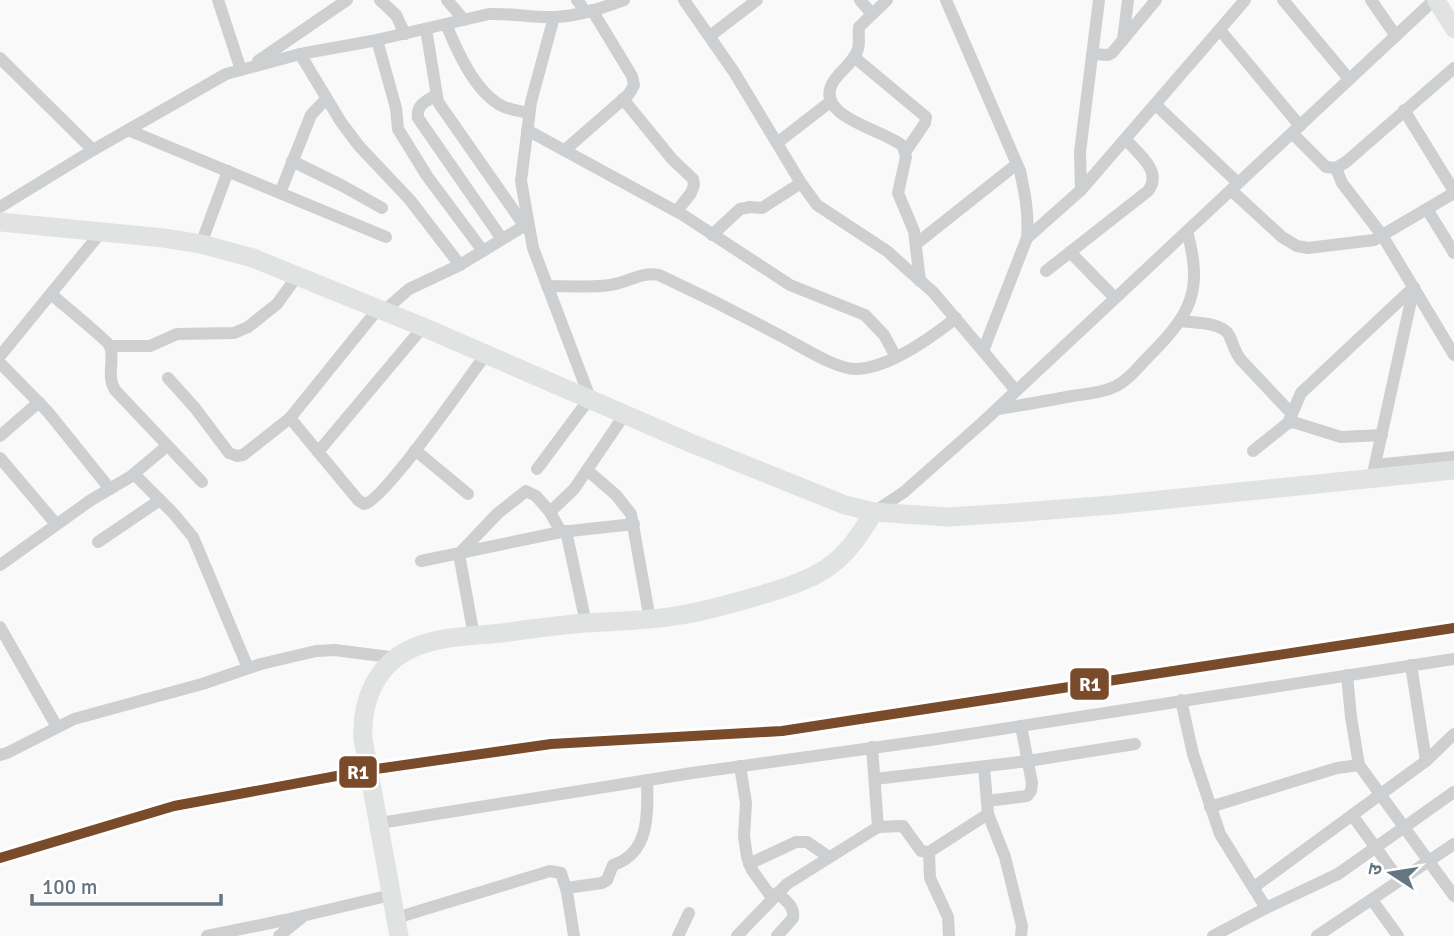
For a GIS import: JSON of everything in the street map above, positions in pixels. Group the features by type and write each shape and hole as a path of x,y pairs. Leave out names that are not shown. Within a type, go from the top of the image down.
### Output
{"main road":[{"path":"0,222 102,231 201,244 253,258 804,489 845,505 874,512 948,517 1011,513 1112,505 1373,472 1454,470"},
{"path":"398,927 365,749 362,718 373,684 397,658 412,648 474,636 586,623 650,620 724,606 807,579 828,568 846,552 874,512"}],"street":[{"path":"218,0 244,69"},
{"path":"244,69 347,0"},
{"path":"380,0 396,15 405,34"},
{"path":"447,0 464,20"},
{"path":"565,150 633,90 634,81 589,11 577,0"},
{"path":"0,207 212,81 244,69 300,54 464,20 506,13 554,17 589,11 624,0"},
{"path":"684,0 710,36 817,205 887,251 920,281 956,318 1016,391"},
{"path":"710,36 757,0"},
{"path":"860,0 872,14"},
{"path":"887,0 859,27 859,45 854,57 833,82 829,95 830,102 849,118 898,141 906,151"},
{"path":"946,0 1017,164 1026,198 1027,238 982,351"},
{"path":"1081,190 1080,152 1099,0"},
{"path":"1123,40 1128,0"},
{"path":"1092,54 1112,53 1156,0"},
{"path":"1027,238 1081,190 1245,0"},
{"path":"1283,0 1349,79"},
{"path":"1371,0 1396,36"},
{"path":"874,512 904,492 997,409 1435,0 1454,29"},
{"path":"537,469 590,398 527,230 521,181 529,113 554,17"},
{"path":"446,24 468,70 487,93 501,105 529,113"},
{"path":"426,29 436,95 442,109 527,230"},
{"path":"1220,30 1326,167 1336,168 1346,162 1454,68"},
{"path":"377,40 396,108 398,129 482,251"},
{"path":"300,54 326,99 359,146 410,200 460,265"},
{"path":"854,57 926,117 925,123 906,151 898,193 914,232 920,281"},
{"path":"0,58 93,150"},
{"path":"436,95 420,105 417,109 418,118 502,239"},
{"path":"280,193 311,115 326,99"},
{"path":"623,99 672,159 693,179 691,192 677,211"},
{"path":"777,143 830,102"},
{"path":"1156,105 1235,186 1264,222 1297,246 1308,247 1374,240 1454,192 1404,110"},
{"path":"128,130 386,237"},
{"path":"527,130 677,211 790,285 865,315 884,335 896,357"},
{"path":"1046,271 1148,191 1153,184 1154,178 1148,164 1126,140"},
{"path":"292,161 382,208"},
{"path":"916,244 1017,164"},
{"path":"1336,168 1342,183 1382,235 1454,355"},
{"path":"201,244 228,171"},
{"path":"712,235 740,209 762,208 801,183"},
{"path":"1427,209 1454,253"},
{"path":"168,378 233,456 247,452 290,418 381,310 409,289 460,265 502,239 527,230"},
{"path":"0,356 102,231"},
{"path":"997,409 1094,393 1116,386 1127,379 1165,341 1181,321 1190,302 1194,281 1194,256 1187,231"},
{"path":"1070,252 1115,298"},
{"path":"547,286 607,286 645,273 653,273 846,368 864,368 896,357 930,339 956,318"},
{"path":"110,346 150,346 177,334 234,333 248,327 277,304 298,275"},
{"path":"1253,451 1290,419 1301,393 1413,288"},
{"path":"1413,288 1373,472 1454,457"},
{"path":"51,294 107,341 110,346 111,383 202,482"},
{"path":"1181,321 1221,327 1227,331 1231,346 1241,360 1290,419 1341,437 1382,435"},
{"path":"318,452 423,327"},
{"path":"290,418 364,504 369,504 415,450 486,354"},
{"path":"0,363 39,402 110,489"},
{"path":"0,436 39,402"},
{"path":"550,513 571,492 625,414"},
{"path":"0,565 56,524 134,474 167,446"},
{"path":"415,450 468,494"},
{"path":"0,458 56,524"},
{"path":"587,470 626,505 634,524 650,620"},
{"path":"134,474 193,537 248,668"},
{"path":"459,554 497,514 526,491 536,496 563,532 586,623"},
{"path":"98,542 160,500"},
{"path":"421,561 563,532 634,524"},
{"path":"459,554 474,636"},
{"path":"0,626 57,727"},
{"path":"0,755 57,727 103,710 316,651 355,651 397,658"},
{"path":"380,823 647,780 1454,659"},
{"path":"1411,665 1426,761"},
{"path":"1347,675 1359,765 1454,896"},
{"path":"1181,700 1193,754 1220,834 1266,908"},
{"path":"737,936 775,895 878,827 903,826 921,851 929,852 987,807 1027,796 1032,783 1021,726"},
{"path":"1254,887 1382,795 1426,761 1454,734"},
{"path":"875,779 984,767 1135,744"},
{"path":"872,747 878,827"},
{"path":"1210,807 1337,768 1359,765"},
{"path":"740,766 746,803 745,845 749,863 775,895 794,910 793,918 782,934"},
{"path":"984,767 987,807 1005,857 1022,926 1021,936"},
{"path":"566,888 602,883 607,880 613,865 626,861 631,856 647,827 647,780"},
{"path":"1213,936 1332,878 1454,792"},
{"path":"1352,815 1400,881"},
{"path":"749,863 796,842 807,842 829,857"},
{"path":"1317,936 1454,844"},
{"path":"929,852 930,878 948,917 949,936"},
{"path":"398,927 550,871 561,873 574,936"},
{"path":"207,936 391,895"},
{"path":"1372,900 1398,936"},
{"path":"678,936 689,913"},
{"path":"279,936 304,916"}],"transit line":[{"name":"R1","path":"0,858 174,806 369,770 551,744 782,731 1454,628"}]}
